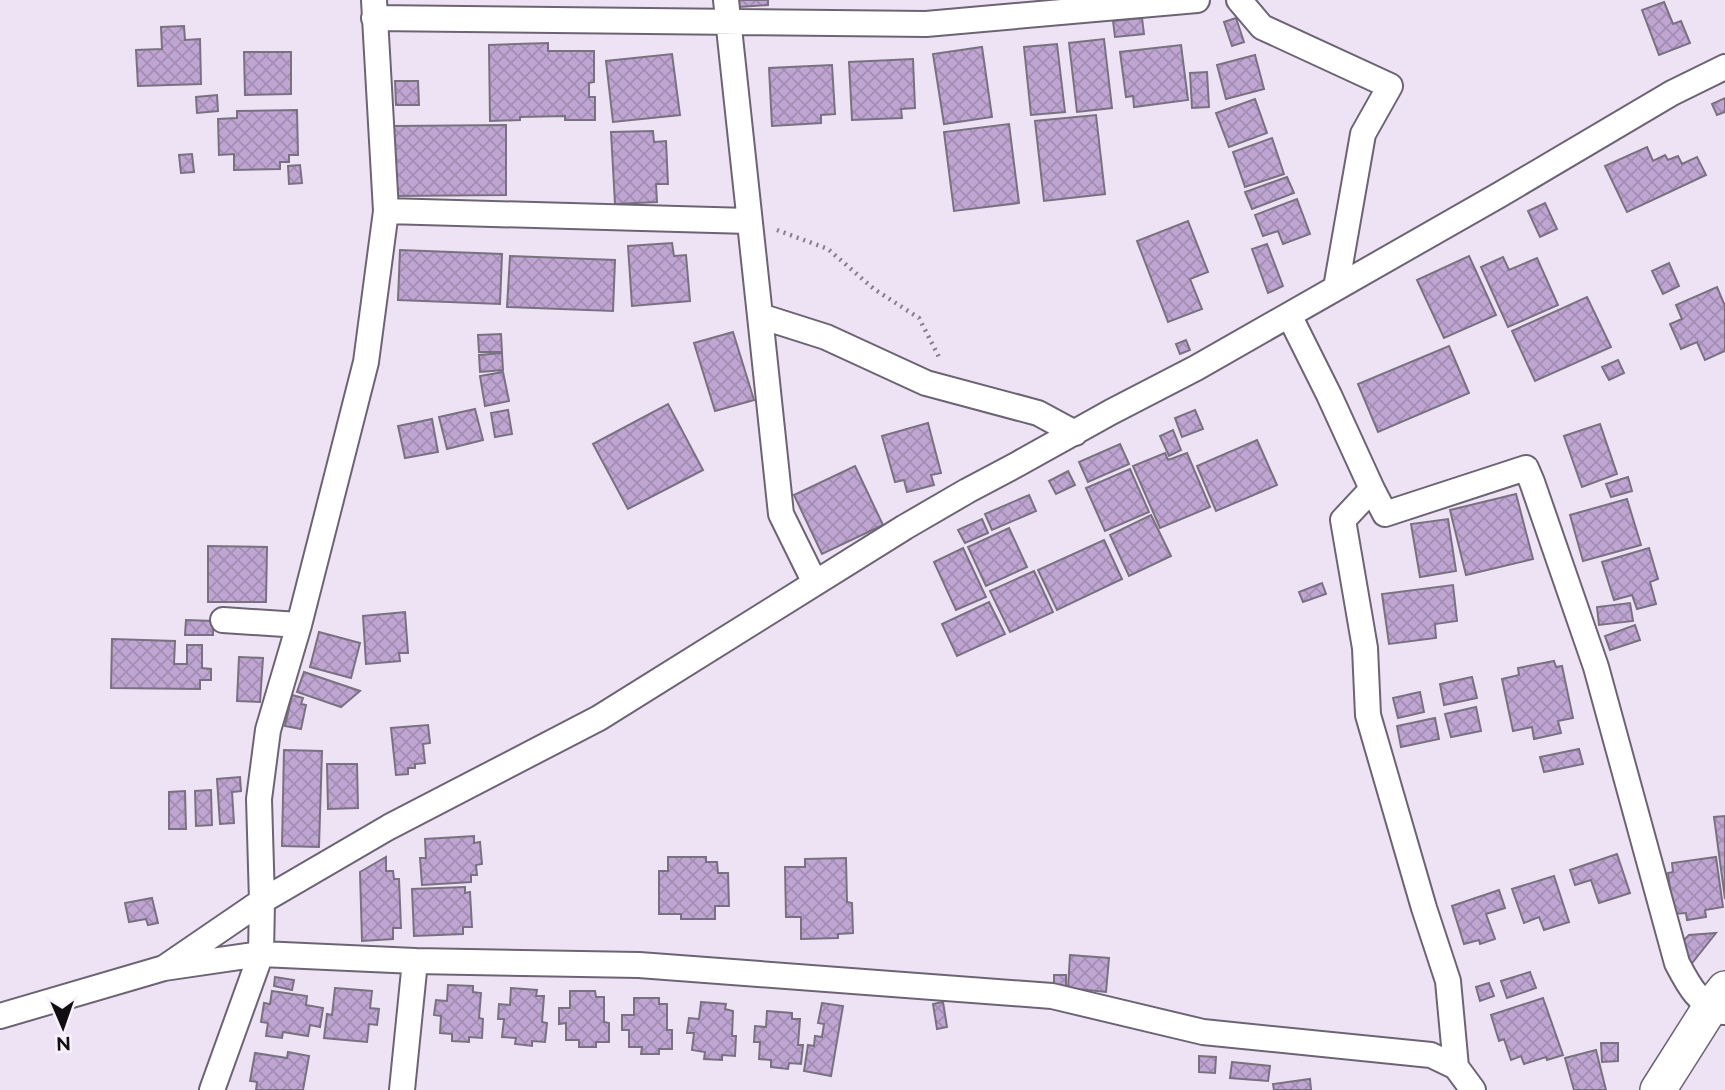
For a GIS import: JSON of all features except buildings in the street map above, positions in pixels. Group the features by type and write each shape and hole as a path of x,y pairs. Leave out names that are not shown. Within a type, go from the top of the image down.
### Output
{"street":[{"path":"212,1090 261,954 259,799 268,730 299,625 366,362 386,211 374,9 727,11 926,24 1197,0"},
{"path":"1238,0 1262,27 1390,86 1363,134 1336,288"},
{"path":"727,11 781,514 815,583"},
{"path":"164,968 262,901 389,827 598,718 967,491 1196,368 1672,93 1725,66"},
{"path":"386,211 749,221"},
{"path":"1289,315 1385,514 1526,468 1596,667 1677,963 1689,988 1720,1003 1658,1090"},
{"path":"760,316 826,338 926,383 1038,413 1075,433"},
{"path":"1372,489 1343,520 1365,648 1368,715 1448,981 1456,1067"},
{"path":"223,620 299,625"},
{"path":"0,1016 164,968 261,954 415,961 639,965 1052,996 1203,1032 1431,1055 1456,1067 1473,1090"},
{"path":"402,1090 415,961"}],"path":[{"path":"749,221 828,249 874,289 919,318 956,391"}]}
